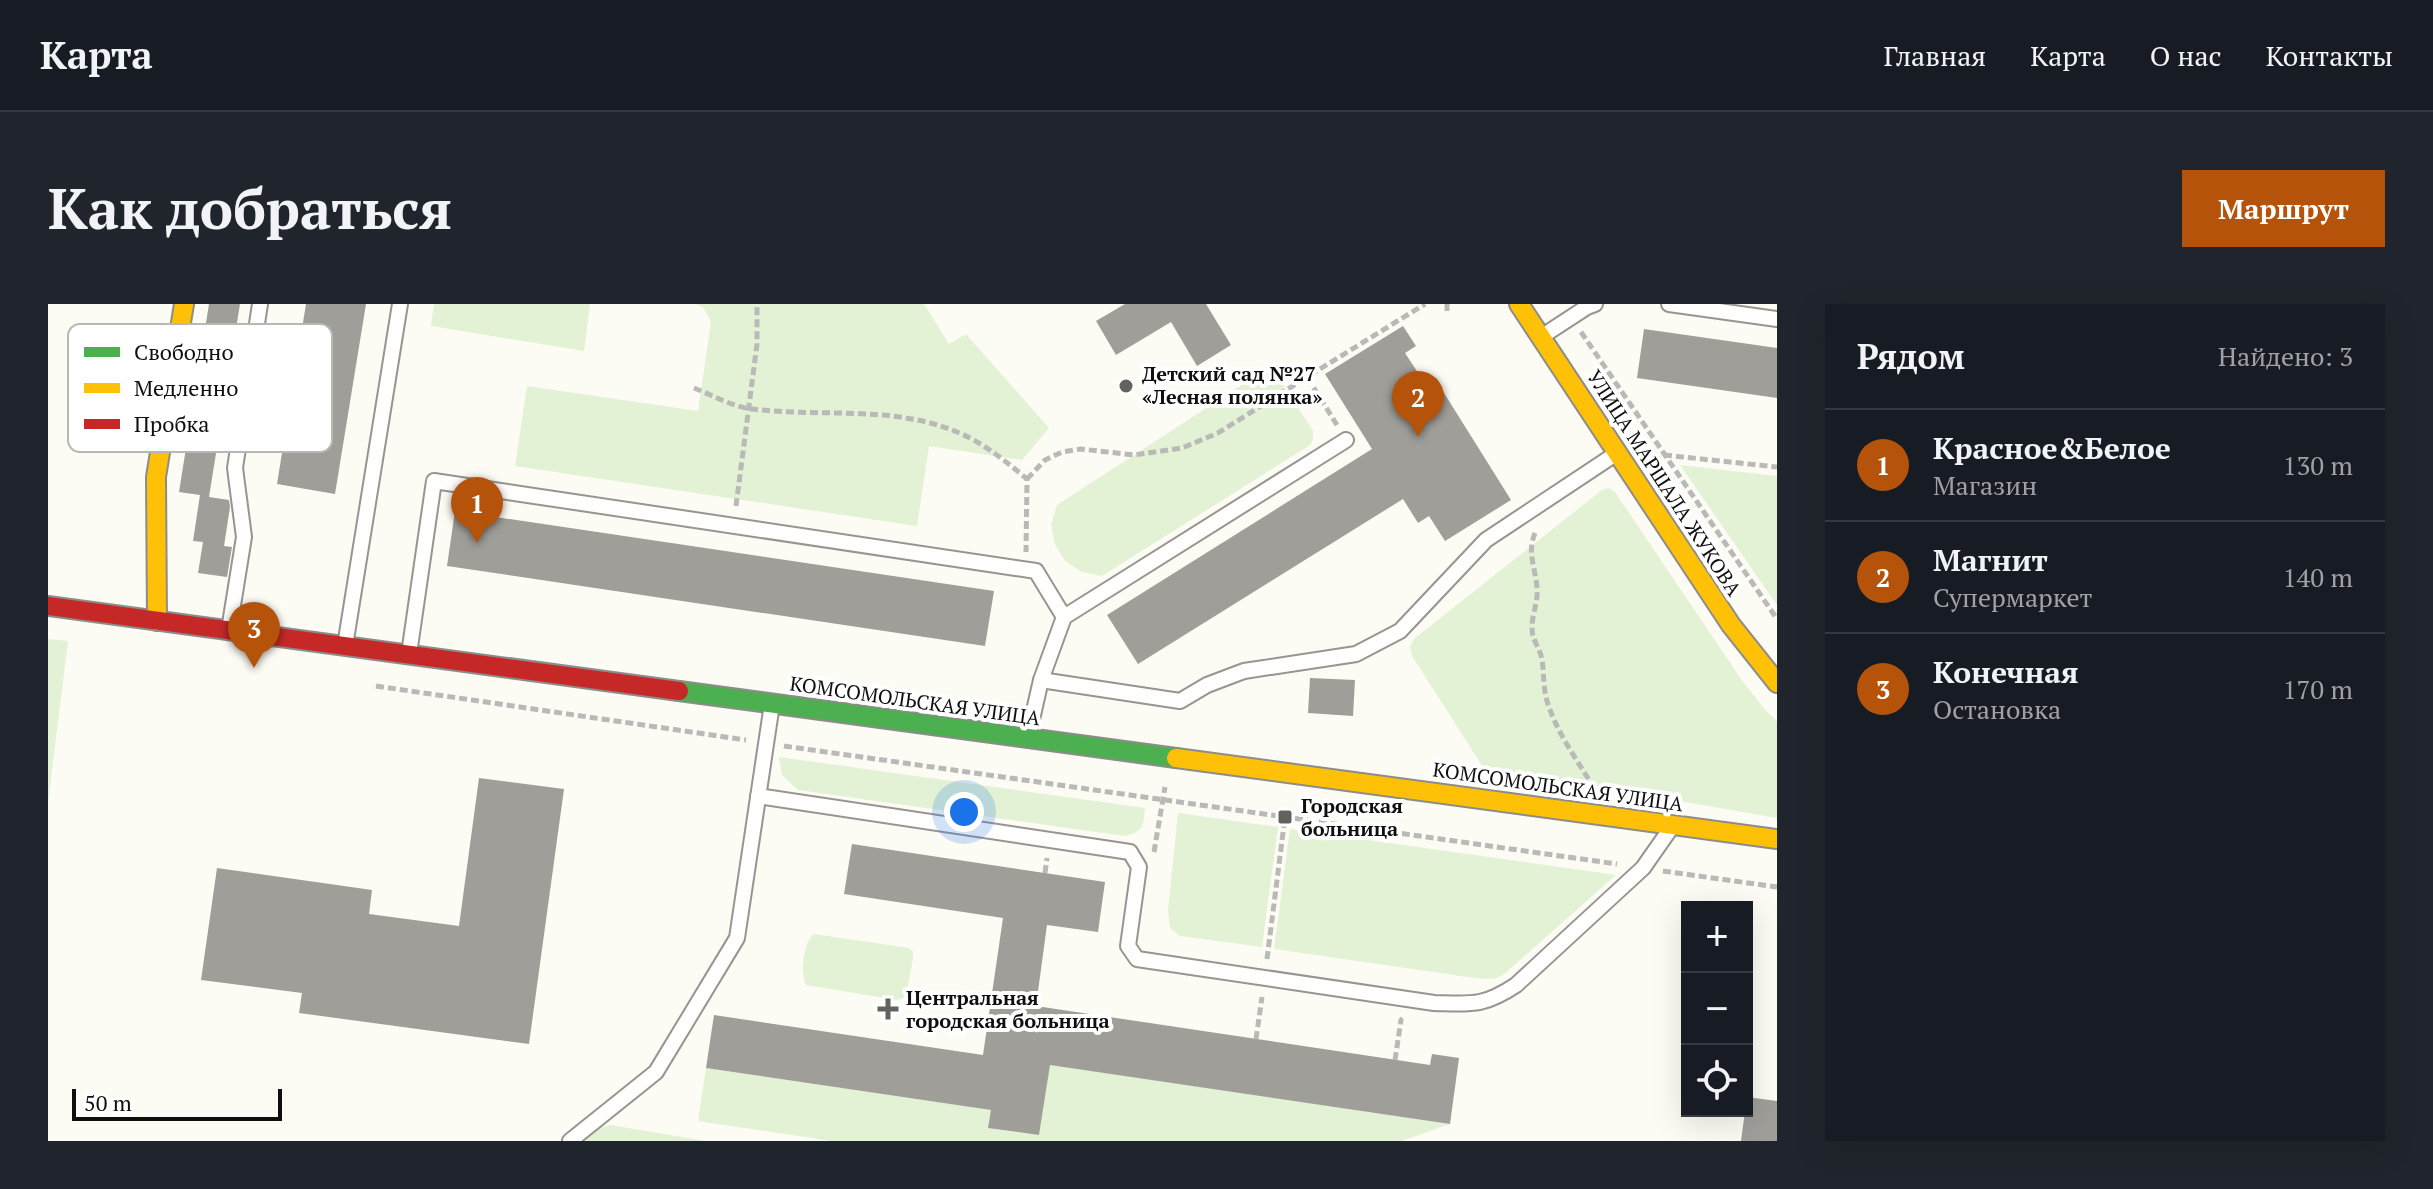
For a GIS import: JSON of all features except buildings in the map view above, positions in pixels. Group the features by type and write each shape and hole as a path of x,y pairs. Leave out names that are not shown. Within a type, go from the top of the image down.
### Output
{"street":[{"path":"181,324 184,304"},
{"name":"УЛИЦА МАРШАЛА ЖУКОВА","path":"1519,304 1731,625 1770,661 1777,683"},
{"path":"157,621 156,477 160,452"},
{"name":"КОМСОМОЛЬСКАЯ УЛИЦА","path":"48,606 1777,839"}],"lane":[{"path":"257,324 260,304"},
{"path":"345,646 400,304"},
{"path":"1540,337 1595,304"},
{"path":"1669,304 1777,319"},
{"path":"1028,738 1041,680 1064,617 1346,440"},
{"path":"229,631 244,537 235,468 237,452"},
{"path":"1041,680 1180,701 1207,685 1244,671 1356,654 1400,631 1486,540 1617,453"},
{"path":"409,655 434,481 1036,571 1064,617"},
{"path":"570,1141 656,1072 737,938 772,703"},
{"path":"758,796 1130,852 1139,867 1128,946 1137,959 1434,1003 1477,1005 1516,985 1643,868 1673,825"}],"path":[{"path":"734,525 757,344 757,304"},
{"path":"1036,571 1026,554 1027,479 1045,460 1062,452 1081,449 1134,455 1182,448 1218,433 1425,304"},
{"path":"1570,317 1777,619"},
{"path":"1307,377 1346,440"},
{"path":"694,388 749,409 886,415 937,425 971,439 1027,479"},
{"path":"1663,455 1777,467"},
{"path":"1549,498 1531,542 1537,593 1532,621 1533,637 1542,662 1548,702 1560,732 1610,816"},
{"path":"361,684 1777,887"},
{"path":"1154,854 1170,757"},
{"path":"1256,1039 1285,817"},
{"path":"1247,997 1277,1002"},
{"path":"1385,1018 1401,1020 1395,1060"}],"green space":[{"path":"434,304 590,304 584,351 431,326"},
{"path":"695,304 924,304 949,344 966,334 1049,428 1022,460 929,446 917,526 515,466 527,386 698,411 711,322 703,307"},
{"path":"1271,366 1313,431 1310,445 1102,576 1082,572 1065,561 1055,544 1051,525 1057,505"},
{"path":"1680,465 1777,476 1777,605"},
{"path":"1609,488 1615,492 1741,679 1777,721 1777,818 1483,767 1412,656 1410,646 1415,638 1602,490"},
{"path":"48,639 68,641 48,802"},
{"path":"779,757 1145,808 1144,820 1139,830 1125,836 798,790 782,775"},
{"path":"1178,813 1278,827 1262,947 1180,936 1170,928 1168,910"},
{"path":"1290,829 1616,875 1503,975 1494,979 1475,978 1274,949"},
{"path":"814,934 909,948 913,958 906,997 897,1000 806,985 804,958 807,944"},
{"path":"1040,1063 1450,1124 1402,1141 831,1141 698,1121 706,1068 991,1110 989,1128 1039,1135 1047,1084"},
{"path":"611,1125 706,1141 579,1141 594,1129"}],"traffic: fast":[{"path":"679,691 1176,758"}],"traffic: slow":[{"path":"181,324 184,304"},
{"path":"1519,304 1731,625 1777,683"},
{"path":"157,621 156,477 160,452"},
{"path":"1176,758 1777,839"}],"traffic: jam":[{"path":"48,606 679,691"}],"place":[{"name":"Детский сад №27 «Лесная полянка»","path":"1126,386"},
{"name":"Магнит","path":"1418,437"},
{"name":"Красное&Белое","path":"477,543"},
{"name":"Конечная","path":"254,668"},
{"name":"Городская больница","path":"1285,817"},
{"name":"Центральная городская больница","path":"888,1009"}]}
